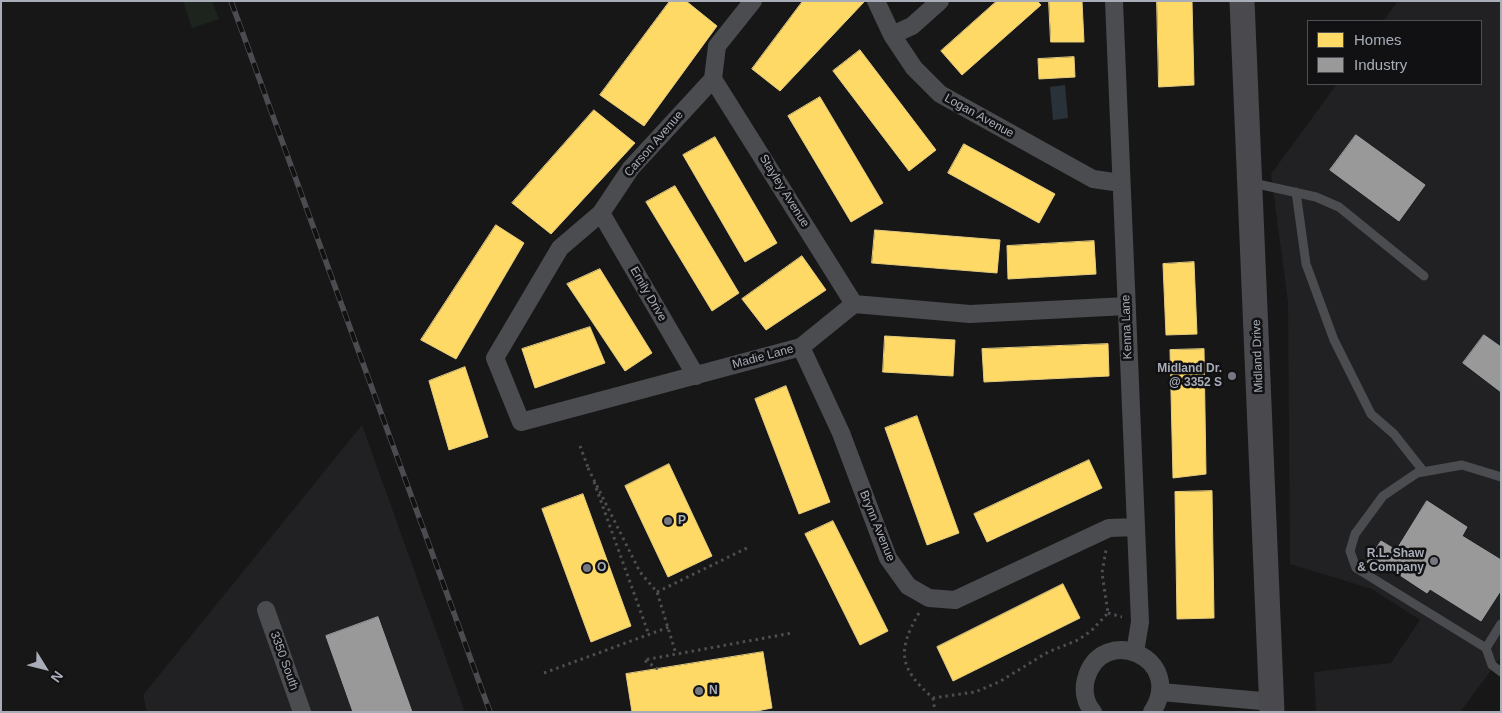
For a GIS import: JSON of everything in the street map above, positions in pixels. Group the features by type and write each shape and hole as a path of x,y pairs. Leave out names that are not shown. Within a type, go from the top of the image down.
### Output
{"main road":[{"name":"Midland Drive","path":"1242,1 1272,707"}],"street":[{"path":"713,79 717,46 753,1"},
{"name":"Logan Avenue","path":"876,1 892,35 914,68 940,94 1093,179 1121,183"},
{"path":"892,35 912,26 940,1"},
{"name":"Kenna Lane","path":"1114,1 1140,622 1136,652"},
{"name":"Carson Avenue","path":"495,358 560,248 601,213 631,168 713,79"},
{"name":"Stayley Avenue","path":"713,79 854,304"},
{"name":"Emily Drive","path":"601,213 696,376"},
{"path":"854,304 970,314 1126,306"},
{"name":"Madie Lane","path":"495,358 521,422 801,347 854,304"},
{"name":"Brynn Avenue","path":"801,347 841,433 888,558 908,586 929,598 955,600 1109,528 1136,527"},
{"name":"3350 South","path":"266,610 302,712"},
{"path":"1093,712 1086,698 1084,685 1088,672 1095,661 1112,651 1126,650 1136,652 1154,666 1160,678 1158,703 1152,712"},
{"path":"1160,692 1272,707"}],"lane":[{"path":"1250,182 1316,197 1339,207 1424,276"},
{"path":"1296,192 1306,264 1334,340 1371,414 1394,434 1424,472"},
{"path":"1501,477 1462,464 1417,473 1383,496 1355,534 1350,551 1356,568 1486,648 1492,665 1501,672"},
{"path":"1486,648 1501,624"}],"path":[{"path":"580,446 649,635"},
{"path":"588,468 640,572 657,592 676,654"},
{"path":"934,698 975,692 999,682 1048,652 1078,640 1091,631 1108,613 1102,573 1109,528"},
{"path":"657,592 749,547"},
{"path":"929,598 905,642 905,656 909,673 916,683 934,698 935,712"},
{"path":"544,673 669,627"},
{"path":"658,669 644,660 792,633"}],"shaded area":[{"path":"183,1 212,1 219,19 192,28"},
{"path":"1398,1 1501,1 1501,657 1460,712 1316,712 1314,672 1391,663 1420,620 1372,589 1290,564 1288,302 1271,174 1336,85 1482,85 1482,20 1384,20"},
{"path":"1065,85 1068,118 1053,120 1050,87"},
{"path":"362,425 465,712 147,712 143,695"}],"building: Homes":[{"path":"670,1 686,1 717,26 644,126 600,95"},
{"path":"803,1 864,2 780,91 752,69"},
{"path":"997,1 1037,1 1041,5 962,75 941,51"},
{"path":"1049,1 1082,1 1084,42 1051,42"},
{"path":"1157,1 1192,1 1194,85 1159,87"},
{"path":"860,50 936,150 909,171 833,71"},
{"path":"1074,57 1075,77 1039,79 1038,59"},
{"path":"820,97 883,203 851,222 788,116"},
{"path":"594,110 635,143 551,234 512,203"},
{"path":"715,137 777,243 745,262 683,155"},
{"path":"964,144 1055,194 1039,223 948,173"},
{"path":"675,186 739,293 712,311 646,202"},
{"path":"496,225 524,243 456,359 421,340"},
{"path":"875,230 1000,240 997,273 872,263"},
{"path":"1094,241 1096,274 1008,279 1007,246"},
{"path":"802,256 826,290 766,330 742,299"},
{"path":"1194,262 1197,334 1166,335 1163,264"},
{"path":"600,269 652,353 625,371 567,284"},
{"path":"590,327 605,363 535,388 522,349"},
{"path":"885,336 955,340 953,376 883,372"},
{"path":"1108,344 1109,376 984,382 982,349"},
{"path":"1204,349 1206,474 1173,478 1170,350"},
{"path":"465,367 488,437 449,450 429,381"},
{"path":"786,386 830,502 799,514 755,399"},
{"path":"917,416 959,533 927,545 885,428"},
{"path":"1089,460 1102,488 987,542 974,514"},
{"name":"P","path":"669,464 712,556 668,577 625,486"},
{"path":"1212,491 1214,618 1177,619 1175,492"},
{"name":"O","path":"583,494 631,626 591,642 542,509"},
{"path":"833,521 888,631 860,645 805,534"},
{"path":"1063,584 1080,618 953,681 937,647"},
{"name":"N","path":"763,652 772,708 752,712 632,712 626,674"}],"building: Industry":[{"path":"1356,135 1425,185 1399,221 1330,170"},
{"path":"1484,335 1501,347 1501,392 1463,363"},
{"name":"R.L. Shaw & Company","path":"1427,501 1467,527 1462,536 1501,560 1501,590 1481,621 1430,589 1427,593 1386,566 1382,572 1367,562 1381,541 1396,550"},
{"path":"378,617 412,712 353,712 326,636"}],"railway":[{"path":"231,1 490,712"}],"place":[{"name":"Midland Dr. @ 3352 S","path":"1232,376"},
{"name":"P","path":"668,521"},
{"name":"R.L. Shaw & Company","path":"1434,561"},
{"name":"O","path":"587,568"},
{"name":"N","path":"699,691"}]}
